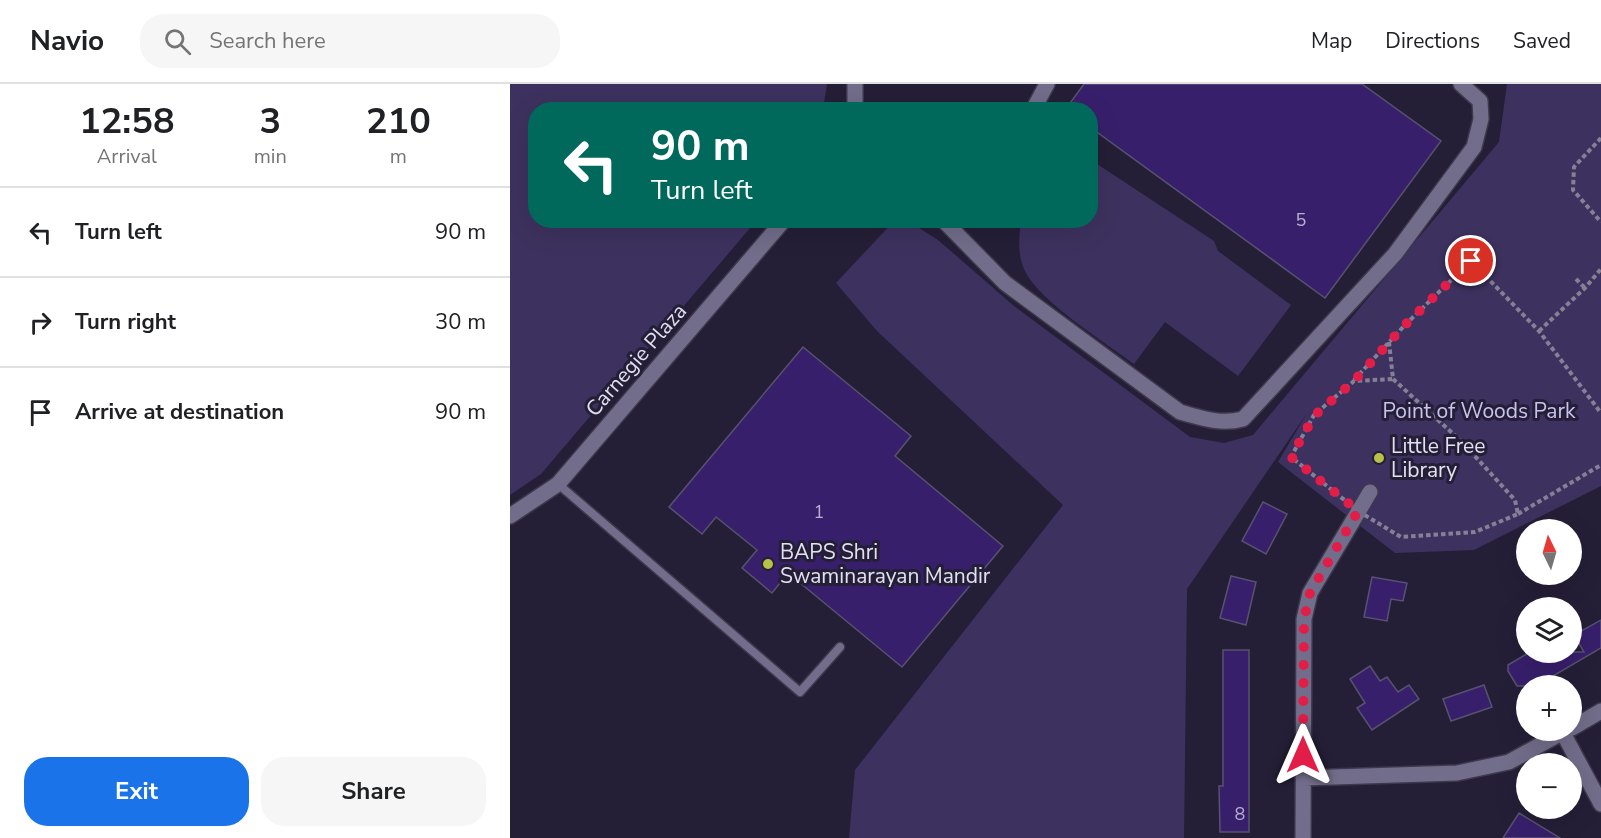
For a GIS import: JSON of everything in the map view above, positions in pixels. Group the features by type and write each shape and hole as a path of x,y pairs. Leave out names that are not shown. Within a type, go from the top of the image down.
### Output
{"street":[{"path":"855,84 855,102"},
{"path":"1037,102 1047,84"},
{"path":"955,228 1005,283 1180,412 1211,421 1229,423 1243,419 1395,254 1474,147 1480,119 1480,101 1461,84"},
{"name":"Carnegie Plaza","path":"510,516 558,484 777,228"},
{"path":"1303,838 1304,619 1310,593 1370,492"},
{"path":"1582,722 1601,711"},
{"path":"1303,778 1456,773 1509,762 1547,741"},
{"path":"1572,741 1601,804"}],"lane":[{"path":"558,484 800,692 840,647"}],"path":[{"path":"1601,138 1574,167 1573,190 1601,222"},
{"path":"1600,410 1539,331 1471,261 1389,342 1354,381 1314,416 1291,457 1358,511 1401,537 1475,532 1518,514 1601,465"},
{"path":"1539,331 1585,288 1601,269"},
{"path":"1576,279 1585,288"},
{"path":"1389,342 1393,380 1461,441 1515,500 1518,514"},
{"path":"1354,381 1393,380"}],"green space":[{"path":"510,84 827,84 824,102 528,102 528,228 750,228 541,474 510,495"},
{"name":"Point of Woods Park","path":"1507,84 1601,84 1601,486 1536,519 1516,519 1516,529 1474,550 1395,553 1278,462 1307,413 1187,589 1184,838 849,838 855,770 1063,505 877,331 836,283 887,228 919,228 938,240 1014,306 1190,437 1224,443 1253,435 1499,142"},
{"path":"1098,165 1214,241 1218,251 1291,305 1238,376 1165,322 1134,364 1044,296 1025,271 1019,240 1020,228 1098,228"}],"building":[{"path":"1084,84 1362,84 1441,141 1325,298 1098,133 1098,102 1071,102"},
{"path":"803,347 911,436 895,456 1003,546 902,667 788,573 772,593 742,568 757,550 716,517 702,534 669,507"},
{"path":"1263,502 1287,514 1266,554 1242,541"},
{"path":"1231,576 1256,582 1246,625 1220,618"},
{"path":"1372,577 1407,583 1403,601 1391,599 1387,621 1364,617"},
{"path":"1601,620 1601,648 1582,659 1582,652 1584,652 1582,631"},
{"path":"1223,650 1249,650 1249,832 1220,832 1219,786 1223,786"},
{"path":"1516,660 1516,663 1575,663 1555,675 1516,675 1516,684 1508,671 1508,665"},
{"path":"1370,666 1380,681 1387,677 1398,692 1409,685 1419,699 1372,730 1357,708 1365,703 1350,679"},
{"path":"1484,685 1492,707 1451,721 1443,699"},
{"path":"1516,818 1529,819 1560,838 1503,838"}],"place":[{"name":"Little Free Library","path":"1379,458"},
{"name":"BAPS Shri Swaminarayan Mandir","path":"768,564"}],"route":[{"path":"1303,755 1304,619 1310,593 1358,511 1291,457 1314,416 1354,381 1405,325 1471,261"}]}
